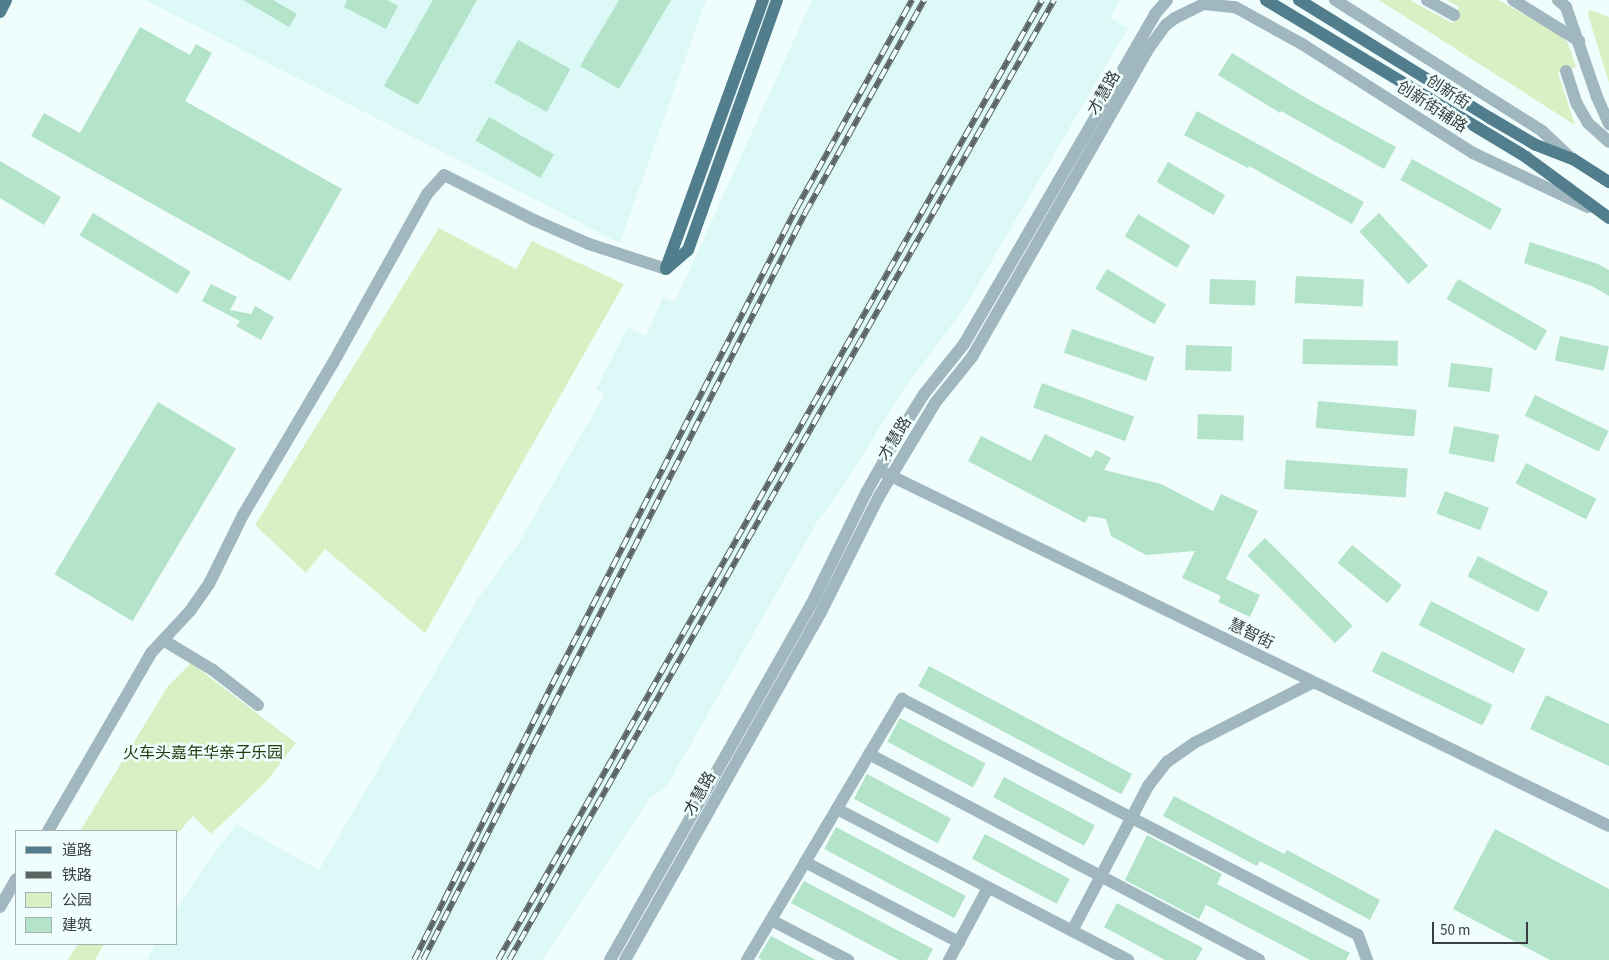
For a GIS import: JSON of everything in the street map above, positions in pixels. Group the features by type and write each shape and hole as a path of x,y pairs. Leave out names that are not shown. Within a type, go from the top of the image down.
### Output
{"main road":[{"path":"666,269 763,0"},
{"path":"666,269 688,250 777,0"},
{"name":"创新街","path":"1266,0 1526,157 1606,216"},
{"name":"创新街","path":"1299,0 1536,145 1573,160 1609,182"}],"street":[{"name":"才慧路","path":"610,960 814,599 881,467 924,394 964,344 1156,14 1167,0"},
{"path":"1247,0 1250,14"},
{"path":"1335,0 1533,126 1573,160"},
{"path":"1427,0 1454,14"},
{"path":"1513,0 1579,41"},
{"path":"1558,0 1566,7 1597,97 1609,124"},
{"name":"才慧路","path":"625,960 821,612 878,498 936,403 972,357 1149,48 1166,25 1182,13 1204,4 1235,7 1250,14"},
{"name":"创新街辅路","path":"1250,14 1363,82 1473,153 1606,216"},
{"path":"1566,71 1577,104 1585,116 1609,142"},
{"path":"49,830 151,654 190,611 209,584 243,515 333,363 427,194 444,175 534,220 598,247 666,269"},
{"name":"慧智街","path":"881,467 1609,817"},
{"name":"慧智街","path":"894,473 1312,683 1609,826"},
{"path":"163,640 213,670 258,705"},
{"path":"1072,931 1156,774 1179,752 1208,734 1312,683"},
{"path":"747,960 902,699 1358,935 1367,960"},
{"path":"869,754 1259,960"},
{"path":"836,809 1128,960"},
{"path":"805,862 959,942"},
{"path":"0,907 15,881"},
{"path":"949,960 988,888"},
{"path":"771,920 848,960"}],"shaded area":[{"path":"145,0 706,0 620,243"},
{"path":"812,0 1120,0 1110,18 1128,28 963,310 903,390 841,490 817,522 667,786 650,798 542,960 147,960 155,945 178,945 178,907 204,867 236,824 319,870 477,600 518,544 605,394 596,389 628,327 646,336 663,297 675,302"}],"green space":[{"path":"1379,0 1410,0 1452,23 1459,7 1447,0 1499,0 1557,33 1568,43 1576,67 1558,73 1575,125"},
{"path":"1590,10 1609,17 1609,83 1589,18 1588,13"},
{"path":"439,228 516,269 532,241 624,284 425,633 325,549 306,573 255,525"},
{"name":"火车头嘉年华亲子乐园","path":"191,663 296,743 266,782 211,834 193,816 178,833 178,830 81,830 168,686"},
{"path":"77,945 103,945 95,960 68,960"}],"building":[{"path":"243,0 273,0 297,14 289,27"},
{"path":"347,0 387,0 398,6 386,29 344,7"},
{"path":"433,0 477,0 418,105 384,86"},
{"path":"619,0 671,0 619,89 580,66"},
{"path":"140,27 190,55 196,44 212,53 185,101 342,189 290,281 31,136 44,113 80,133"},
{"path":"518,40 570,69 547,112 494,83"},
{"path":"1232,53 1306,98 1396,147 1384,169 1281,111 1280,113 1218,75"},
{"path":"1197,111 1364,202 1352,224 1249,166 1248,168 1184,135"},
{"path":"489,117 554,154 540,178 476,140"},
{"path":"1412,159 1502,209 1490,230 1400,180"},
{"path":"0,161 61,197 44,225 0,198"},
{"path":"1168,162 1225,195 1214,215 1156,182"},
{"path":"93,213 191,272 177,294 80,235"},
{"path":"1379,213 1428,266 1408,284 1359,231"},
{"path":"1138,214 1190,245 1177,268 1125,236"},
{"path":"1530,242 1598,264 1609,270 1609,296 1592,286 1524,263"},
{"path":"1107,269 1166,305 1154,324 1095,289"},
{"path":"1296,276 1364,280 1362,307 1295,303"},
{"path":"1210,279 1256,281 1255,306 1209,304"},
{"path":"1458,279 1547,330 1536,350 1446,299"},
{"path":"211,284 237,297 230,310 251,314 255,306 274,317 261,340 236,326 240,321 202,301"},
{"path":"1072,329 1154,357 1146,381 1064,353"},
{"path":"1560,336 1609,346 1604,371 1555,360"},
{"path":"1303,339 1398,341 1398,366 1303,364"},
{"path":"1186,345 1232,347 1231,372 1185,370"},
{"path":"1451,363 1493,368 1490,392 1448,387"},
{"path":"1042,383 1134,417 1125,441 1033,407"},
{"path":"1535,395 1609,431 1599,452 1525,416"},
{"path":"1318,401 1417,410 1414,437 1316,428"},
{"path":"158,402 236,449 132,621 54,574"},
{"path":"1198,414 1244,416 1243,441 1197,439"},
{"path":"1454,426 1499,435 1494,462 1449,453"},
{"path":"1045,434 1091,458 1096,450 1111,458 1104,470 1161,484 1213,511 1221,494 1258,511 1226,579 1260,595 1250,617 1218,602 1221,596 1182,578 1195,551 1146,555 1111,536 1106,519 1089,516 1085,523 968,461 981,436 1031,461"},
{"path":"1286,460 1408,469 1406,497 1284,489"},
{"path":"1526,463 1596,499 1586,519 1516,483"},
{"path":"1445,491 1489,508 1480,530 1436,513"},
{"path":"1265,538 1353,626 1335,643 1247,556"},
{"path":"1352,545 1402,585 1387,603 1338,563"},
{"path":"1478,556 1548,592 1538,612 1468,576"},
{"path":"1431,601 1525,649 1513,673 1419,625"},
{"path":"1382,651 1493,705 1482,726 1372,672"},
{"path":"929,666 1132,774 1121,794 918,686"},
{"path":"1546,695 1609,724 1609,766 1530,729"},
{"path":"900,718 986,764 973,787 887,742"},
{"path":"867,774 951,819 938,843 854,799"},
{"path":"1004,777 1095,825 1084,846 993,797"},
{"path":"1174,796 1284,854 1287,850 1380,900 1370,920 1260,861 1257,866 1163,816"},
{"path":"836,827 966,896 954,918 824,849"},
{"path":"1495,829 1609,889 1609,960 1550,960 1453,909"},
{"path":"985,834 1070,879 1057,904 972,859"},
{"path":"1147,835 1222,874 1217,884 1350,953 1346,960 1310,960 1206,905 1199,919 1125,880"},
{"path":"804,881 933,949 927,960 899,960 791,903"},
{"path":"1117,903 1203,948 1196,960 1165,960 1104,927"},
{"path":"771,936 816,960 762,960 758,958"}],"railway":[{"path":"414,960 562,665 796,209 912,0"},
{"path":"423,960 805,213 924,0"},
{"path":"498,960 1042,0"},
{"path":"509,960 1054,0"}]}
